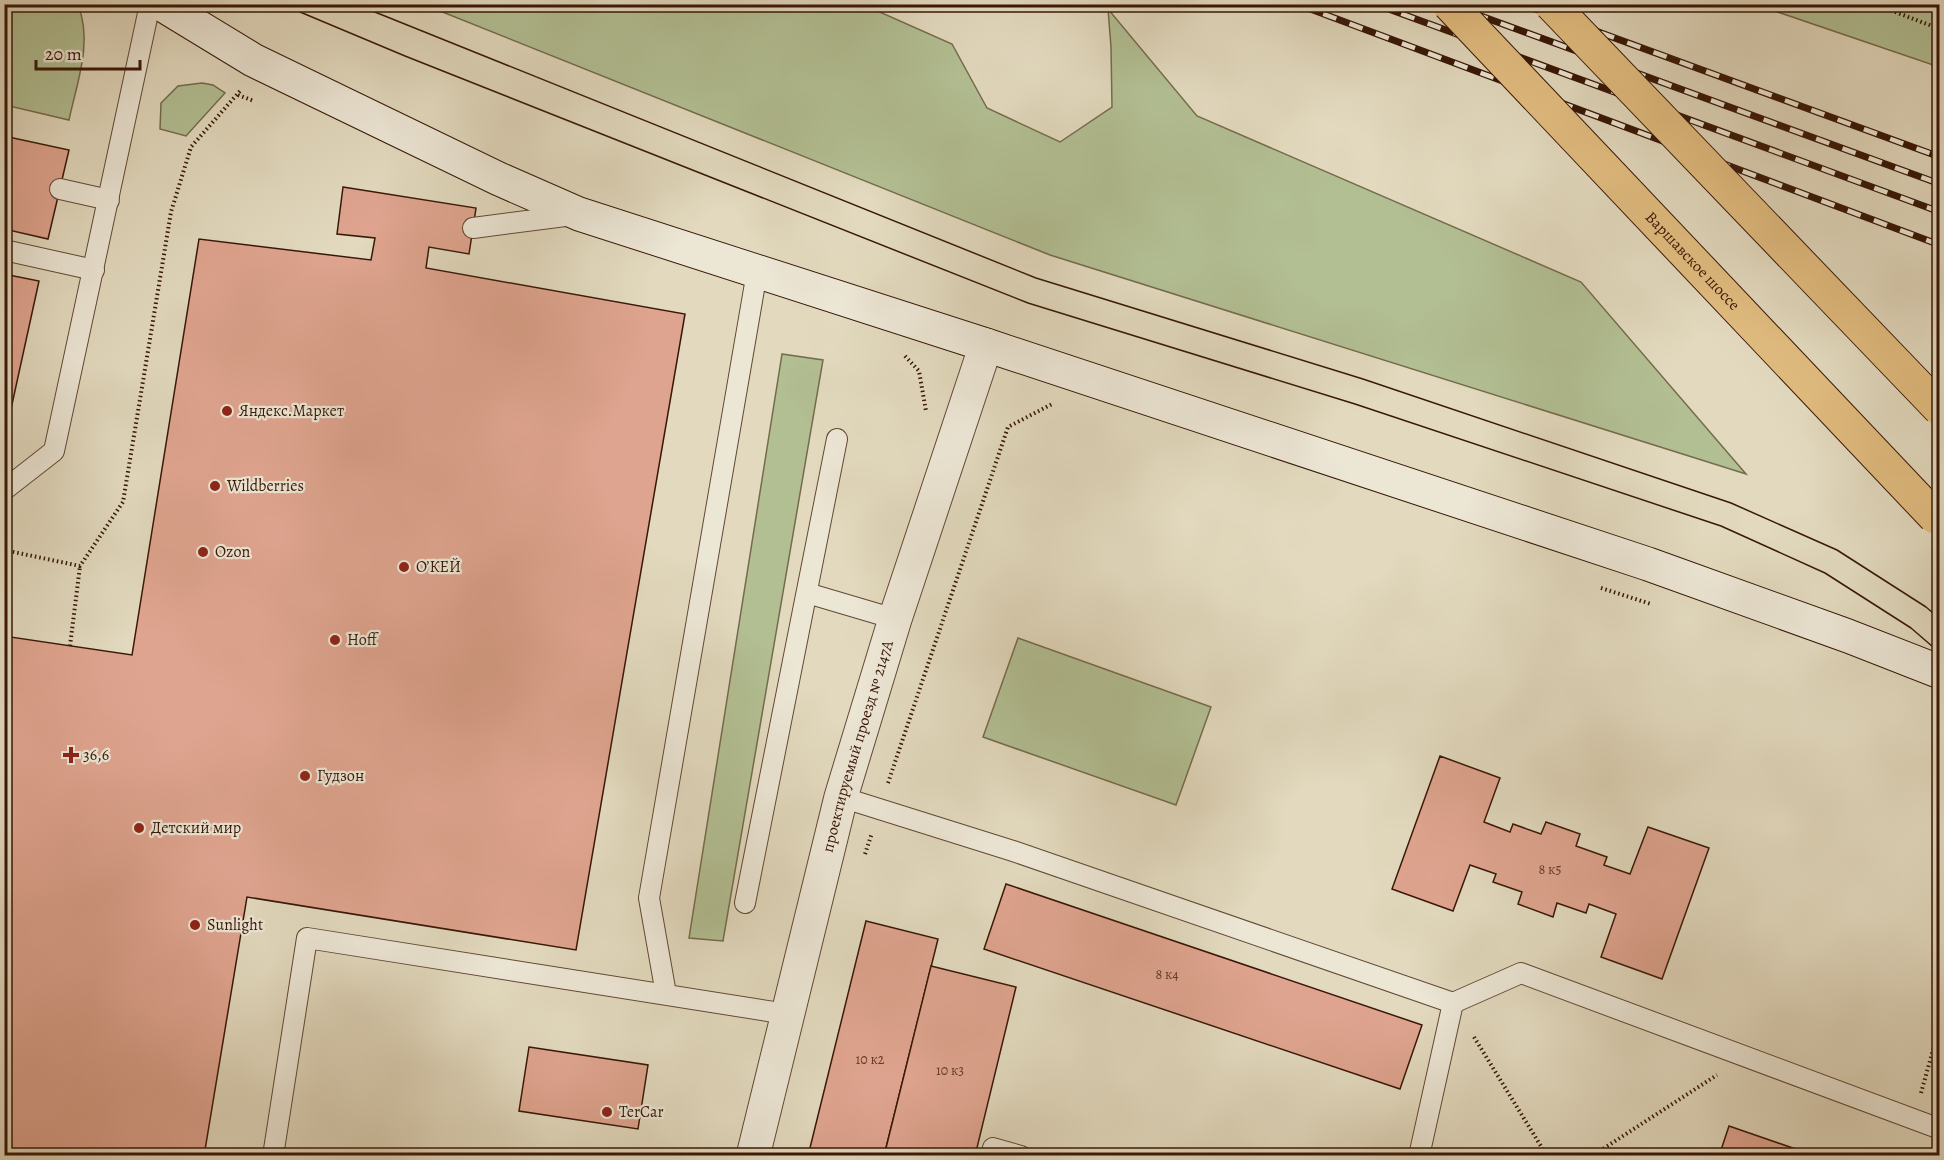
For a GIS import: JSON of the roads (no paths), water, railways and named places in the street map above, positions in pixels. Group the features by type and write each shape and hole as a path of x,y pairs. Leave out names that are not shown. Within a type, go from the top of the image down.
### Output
{"main road":[{"path":"161,4 253,60 499,179 579,214 986,345 1648,564 1848,636 1940,672"},
{"name":"Варшавское шоссе","path":"1449,4 1935,517"},
{"path":"1551,4 1940,409"},
{"name":"проектируемый проезд № 2147А","path":"753,1155 841,796 895,619 986,345"}],"lane":[{"path":"4,490 54,451 150,4"},
{"path":"60,189 109,200"},
{"path":"473,228 579,214"},
{"path":"4,250 94,270"},
{"path":"666,994 649,898 756,272"},
{"path":"745,903 837,439"},
{"path":"807,593 895,619"},
{"path":"841,796 1013,851 1453,1003 1521,973 1940,1129"},
{"path":"273,1155 307,938 787,1014"},
{"path":"1419,1155 1453,1003"},
{"path":"993,1148 1021,1155"}],"tram line":[{"path":"281,4 405,56 1028,303 1355,404 1721,526 1825,573 1911,628 1940,653"},
{"path":"355,4 1036,278 1363,379 1731,503 1837,550 1926,607 1940,619"}],"railway":[{"path":"1297,4 1940,245"},
{"path":"1375,4 1940,212"},
{"path":"1448,4 1940,184"},
{"path":"1522,4 1940,157"}],"place":[{"name":"Яндекс.Маркет","path":"227,411"},
{"name":"Wildberries","path":"215,486"},
{"name":"Ozon","path":"203,552"},
{"name":"О’КЕЙ","path":"404,567"},
{"name":"Hoff","path":"335,640"},
{"name":"36,6","path":"71,755"},
{"name":"Гудзон","path":"305,776"},
{"name":"Детский мир","path":"139,828"},
{"name":"Sunlight","path":"195,925"},
{"name":"TerCar","path":"607,1112"}]}
